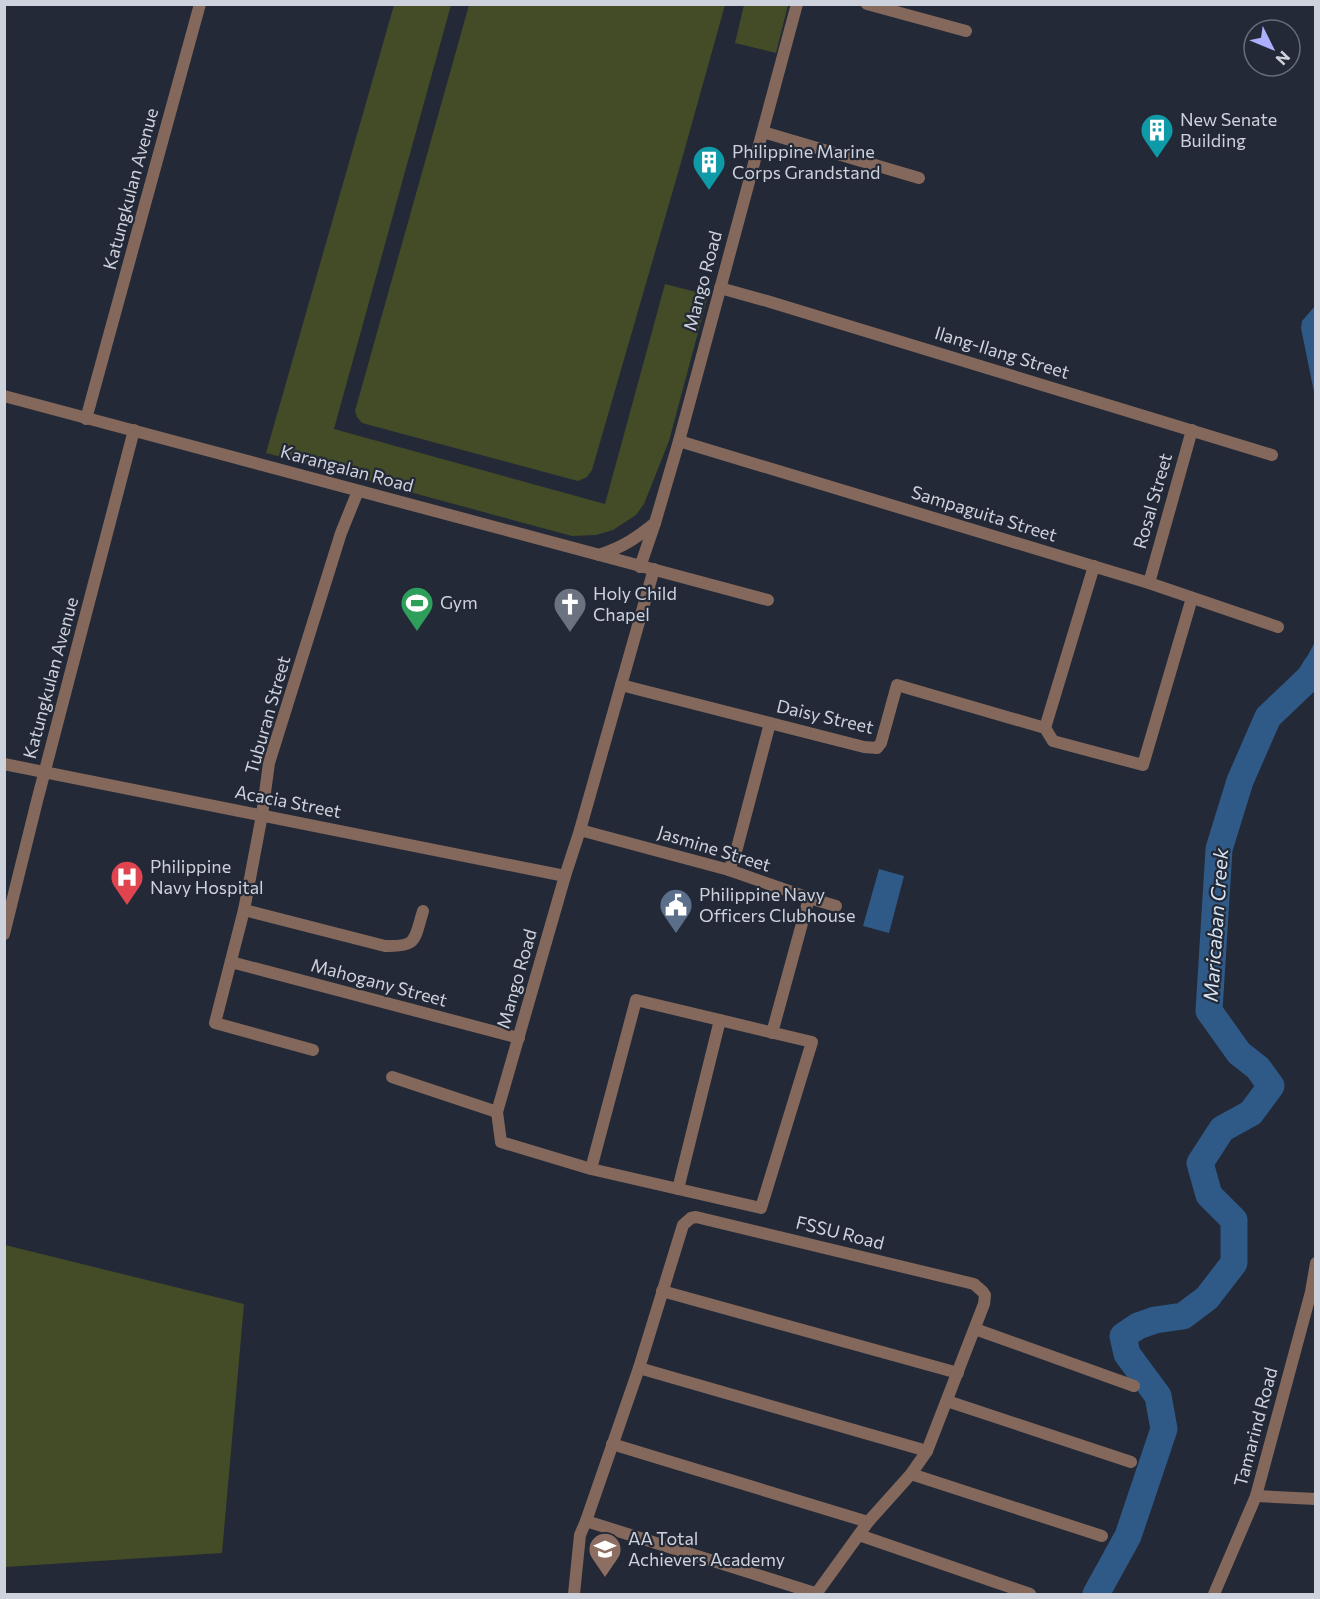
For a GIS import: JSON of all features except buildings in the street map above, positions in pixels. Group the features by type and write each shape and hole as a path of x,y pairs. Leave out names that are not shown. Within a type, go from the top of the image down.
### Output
{"street":[{"name":"Katungkulan Avenue","path":"86,418 200,4"},
{"name":"Mango Road","path":"640,567 656,522 679,441 797,4"},
{"path":"867,4 966,31"},
{"path":"763,132 919,178"},
{"name":"Ilang-Ilang Street","path":"720,288 1272,455"},
{"name":"Karangalan Road","path":"4,396 768,600"},
{"name":"Katungkulan Avenue","path":"4,934 134,430"},
{"name":"Rosal Street","path":"1149,582 1192,430"},
{"name":"Sampaguita Street","path":"679,441 1149,582 1278,627"},
{"name":"Tuburan Street","path":"312,1050 214,1023 244,910 262,815 269,763 341,533 358,491"},
{"path":"599,555 626,544 656,522"},
{"path":"1044,728 1094,566"},
{"name":"Mango Road","path":"654,569 497,1112 501,1142 591,1169 761,1208 812,1042 772,1033"},
{"name":"Daisy Street","path":"621,685 864,747 877,748 881,743 897,685 1044,728 1053,741 1143,765 1192,598"},
{"path":"729,870 770,723"},
{"name":"Acacia Street","path":"4,764 565,876"},
{"name":"Jasmine Street","path":"580,830 729,870 836,906"},
{"path":"591,1169 636,1000 772,1033 808,898"},
{"path":"244,910 385,946 411,944 423,911"},
{"name":"Mahogany Street","path":"231,962 519,1038"},
{"path":"678,1189 720,1020"},
{"path":"392,1077 497,1112"},
{"name":"FSSU Road","path":"662,1290 684,1225 696,1216 974,1284 984,1295 984,1304 975,1329"},
{"name":"Tamarind Road","path":"1214,1594 1256,1496 1313,1292 1316,1263"},
{"path":"574,1594 580,1535 639,1368 662,1290 958,1373"},
{"path":"586,1521 817,1594 868,1522 927,1451 975,1329 1134,1386"},
{"path":"639,1368 927,1451"},
{"path":"947,1401 1131,1462"},
{"path":"612,1444 868,1522"},
{"path":"910,1474 1102,1536"},
{"path":"1256,1496 1316,1499"},
{"path":"859,1535 1030,1594"}],"green space":[{"path":"394,5 451,5 334,429 605,504 665,284 708,295 669,441 644,504 636,515 613,530 596,535 572,536 266,453"},
{"path":"469,5 725,5 592,470 587,477 578,481 362,423 355,411"},
{"path":"744,5 788,5 776,53 735,43"},
{"path":"5,1245 244,1304 222,1553 5,1567"}],"water":[{"path":"1315,306 1315,397 1301,328 1302,321"},
{"path":"1315,642 1315,682 1301,668"},
{"path":"879,869 904,876 889,933 863,926"}],"waterway":[{"name":"Maricaban Creek","path":"1096,1594 1128,1536 1164,1429 1158,1396 1127,1354 1123,1336 1138,1326 1155,1320 1183,1316 1207,1298 1234,1263 1234,1220 1209,1195 1200,1163 1222,1129 1251,1113 1271,1086 1258,1068 1239,1053 1209,1011 1219,849 1240,781 1268,717 1310,677 1316,667"}],"place":[{"name":"New Senate Building","path":"1157,159"},
{"name":"Philippine Marine Corps Grandstand","path":"709,191"},
{"name":"Gym","path":"417,632"},
{"name":"Holy Child Chapel","path":"570,633"},
{"name":"Philippine Navy Hospital","path":"127,906"},
{"name":"Philippine Navy Officers Clubhouse","path":"676,934"},
{"name":"AA Total Achievers Academy","path":"605,1578"}]}
